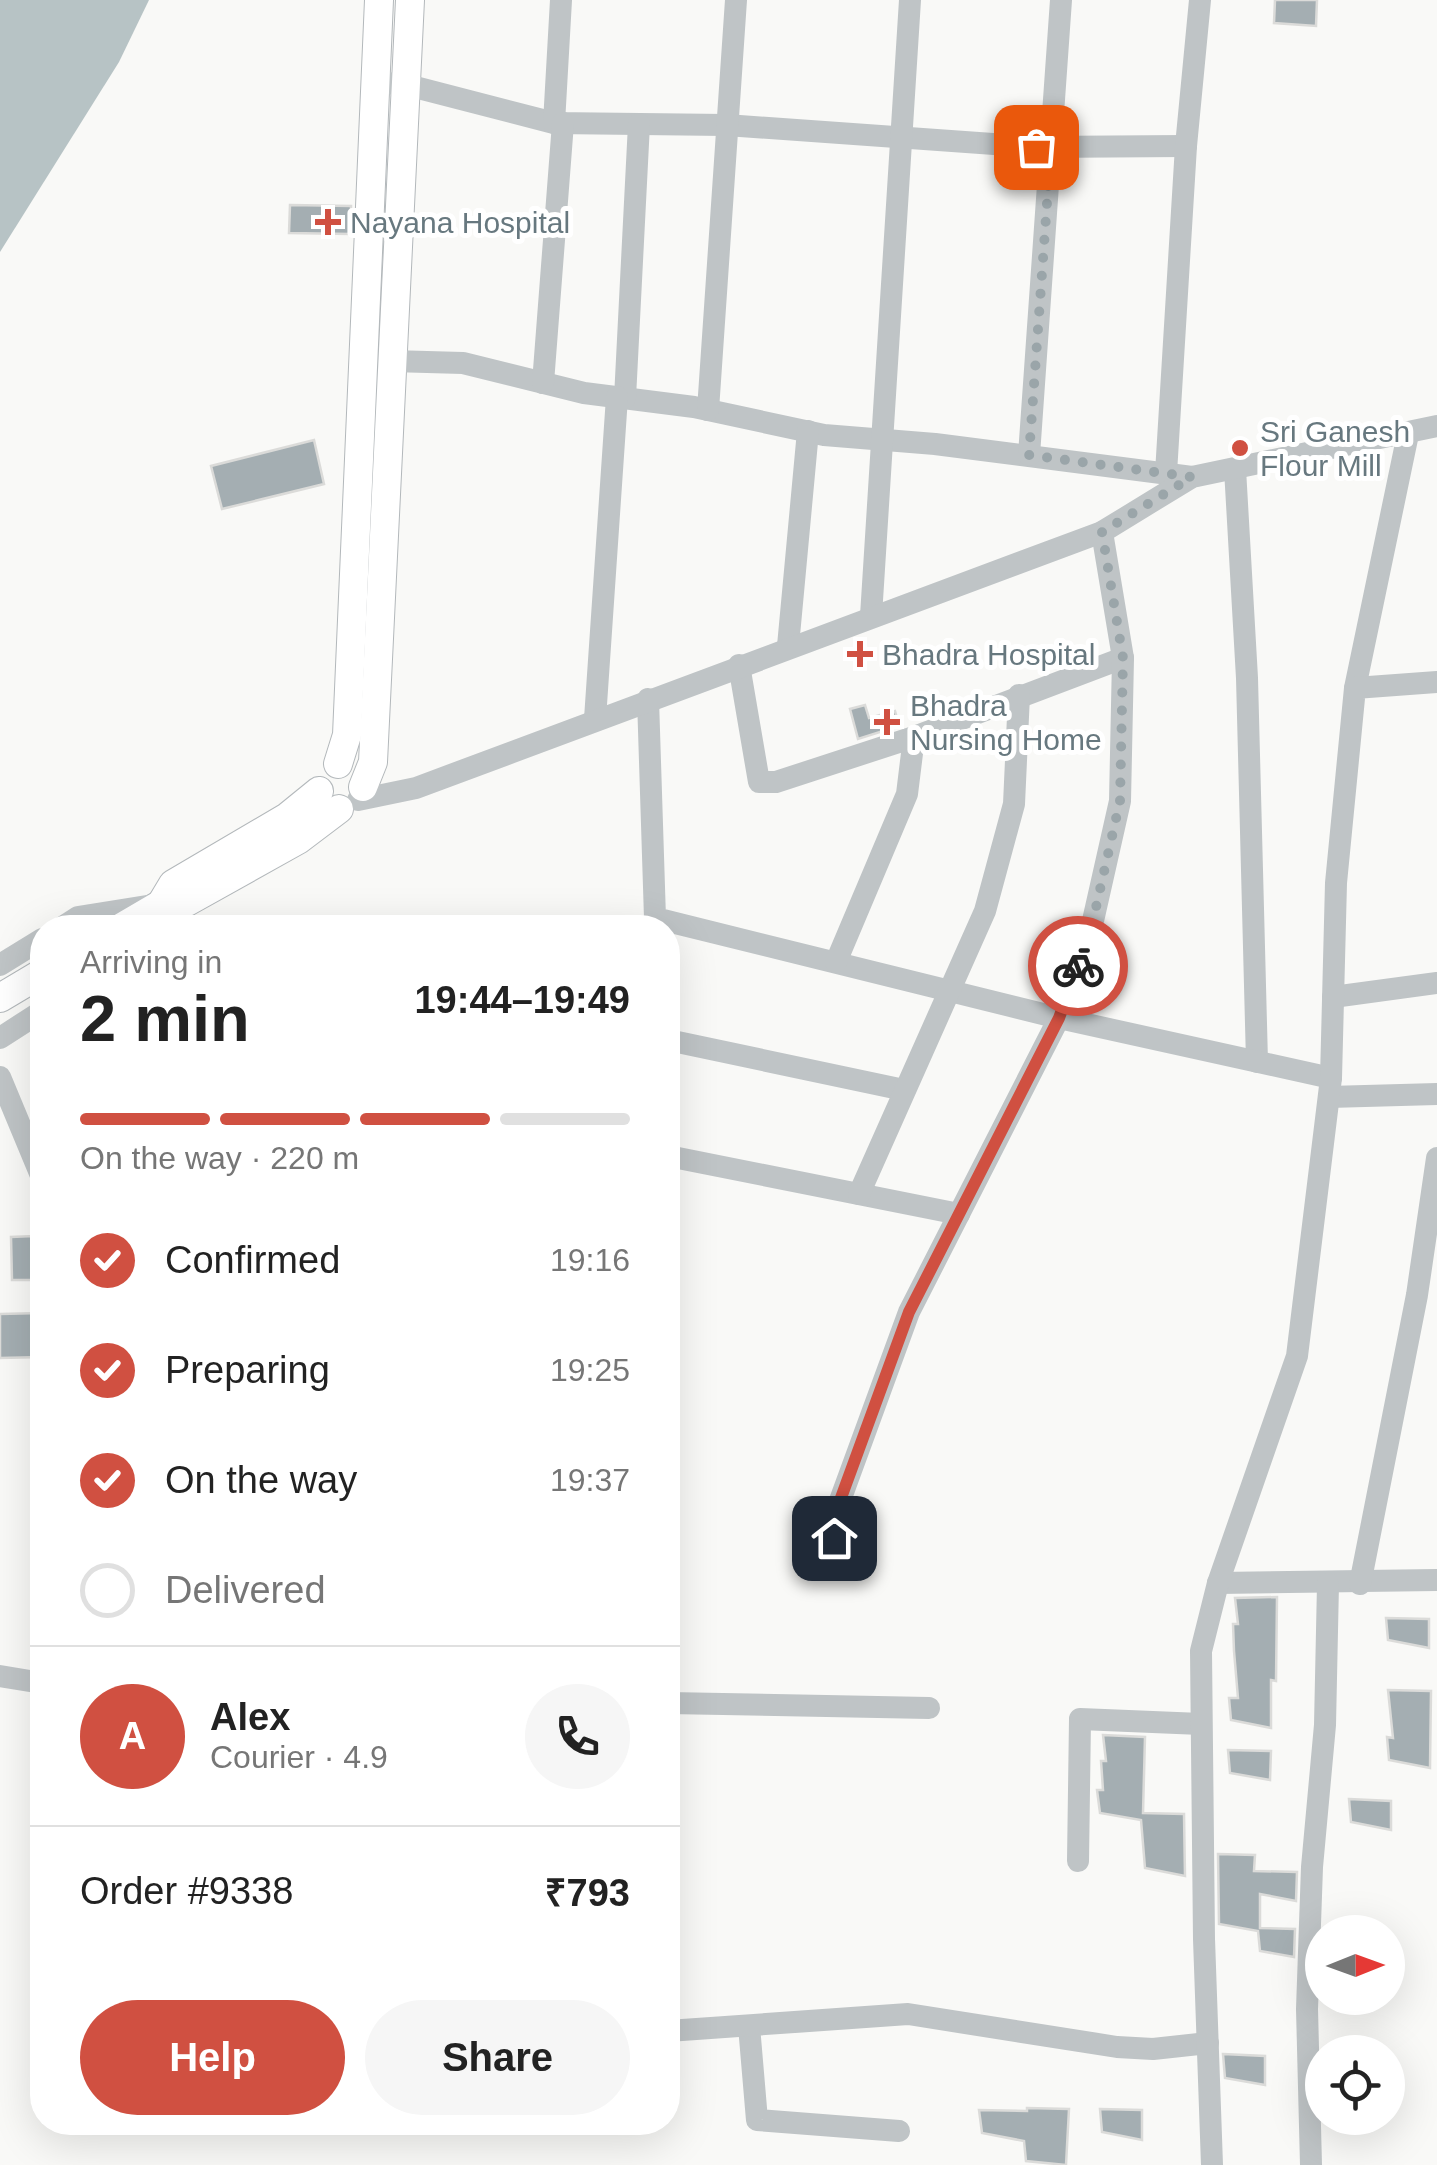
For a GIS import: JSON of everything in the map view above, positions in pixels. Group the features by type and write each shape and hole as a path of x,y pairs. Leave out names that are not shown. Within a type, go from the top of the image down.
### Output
{"main road":[{"path":"345,797 358,773 338,764 346,735 357,556 379,0"},
{"path":"155,915 173,884 287,817 345,797 373,762 410,0"},
{"path":"0,998 30,980"}],"street":[{"path":"544,382 561,0"},
{"path":"708,410 736,0"},
{"path":"870,616 910,0"},
{"path":"1029,455 1061,0"},
{"path":"1166,473 1186,146 1200,0"},
{"path":"375,82 407,85 558,123 726,125 1051,147 1186,146"},
{"path":"595,720 639,124"},
{"path":"391,361 463,363 808,431 1192,477 1437,426"},
{"path":"788,646 808,431"},
{"path":"1212,2165 1201,1651 1218,1584 1297,1356 1330,1088 1336,883 1354,688 1408,434"},
{"path":"1235,469 1248,678 1257,1062"},
{"path":"345,797 416,788 739,664 1102,532 1192,477"},
{"path":"831,1570 838,1506 909,1312 1059,1018 1090,934 1120,801 1123,658 1102,532"},
{"path":"739,664 760,782 776,782 914,736 1123,658"},
{"path":"1354,688 1437,682"},
{"path":"859,1194 985,911 1014,804 1018,695"},
{"path":"648,699 654,915"},
{"path":"836,962 908,794 914,736"},
{"path":"680,929 1257,1062 1330,1088 1437,1094"},
{"path":"0,965 30,946"},
{"path":"1333,997 1437,983"},
{"path":"0,1038 30,1019"},
{"path":"680,1043 904,1090"},
{"path":"0,1077 30,1149"},
{"path":"680,1158 959,1214"},
{"path":"1360,1584 1416,1295 1437,1158"},
{"path":"1218,1584 1437,1580"},
{"path":"1310,2165 1306,2009 1312,1867 1325,1725 1328,1584"},
{"path":"0,1676 30,1681"},
{"path":"680,1704 930,1708"},
{"path":"1078,1860 1080,1720 1201,1724"},
{"path":"680,2029 908,2014 1117,2047 1153,2049 1208,2043"},
{"path":"749,2026 757,2120 899,2132"}],"shaded area":[{"path":"0,0 149,0 119,62 0,252"}],"building":[{"path":"1275,0 1317,0 1316,26 1274,23"},
{"path":"290,205 351,206 351,234 289,233"},
{"path":"314,440 324,484 222,509 211,466"},
{"path":"865,705 869,718 895,711 899,726 858,739 850,709"},
{"path":"30,1236 30,1280 12,1280 11,1237"},
{"path":"30,1313 30,1357 0,1358 0,1314"},
{"path":"1277,1597 1271,1728 1231,1720 1229,1698 1238,1698 1235,1598"},
{"path":"1386,1618 1429,1619 1429,1648 1388,1640"},
{"path":"1388,1690 1431,1691 1430,1768 1389,1760 1387,1737 1393,1738"},
{"path":"1103,1735 1145,1737 1143,1813 1184,1814 1185,1876 1145,1868 1141,1820 1100,1813 1097,1790 1103,1790 1101,1761 1106,1761"},
{"path":"1228,1750 1271,1751 1270,1780 1230,1773"},
{"path":"1349,1799 1391,1801 1391,1830 1351,1822"},
{"path":"1218,1854 1255,1855 1254,1871 1297,1872 1296,1901 1260,1894 1260,1928 1295,1929 1294,1957 1260,1951 1258,1931 1219,1924"},
{"path":"1223,2054 1265,2056 1265,2085 1225,2078"},
{"path":"1069,2109 1066,2165 1026,2161 1024,2141 982,2133 979,2110"},
{"path":"1100,2109 1142,2110 1142,2140 1102,2132"}],"way so far":[{"path":"1036,147 1051,147 1029,455 1192,477 1102,532 1123,658 1120,801 1090,934 1078,966"}],"place":[{"name":"Nayana Hospital","path":"328,222"},
{"name":"Sri Ganesh Flour Mill","path":"1240,448"},
{"name":"Bhadra Hospital","path":"860,654"},
{"name":"Bhadra Nursing Home","path":"887,722"}],"route":[{"path":"834,1538 838,1506 909,1312 1059,1018 1078,966"}]}
